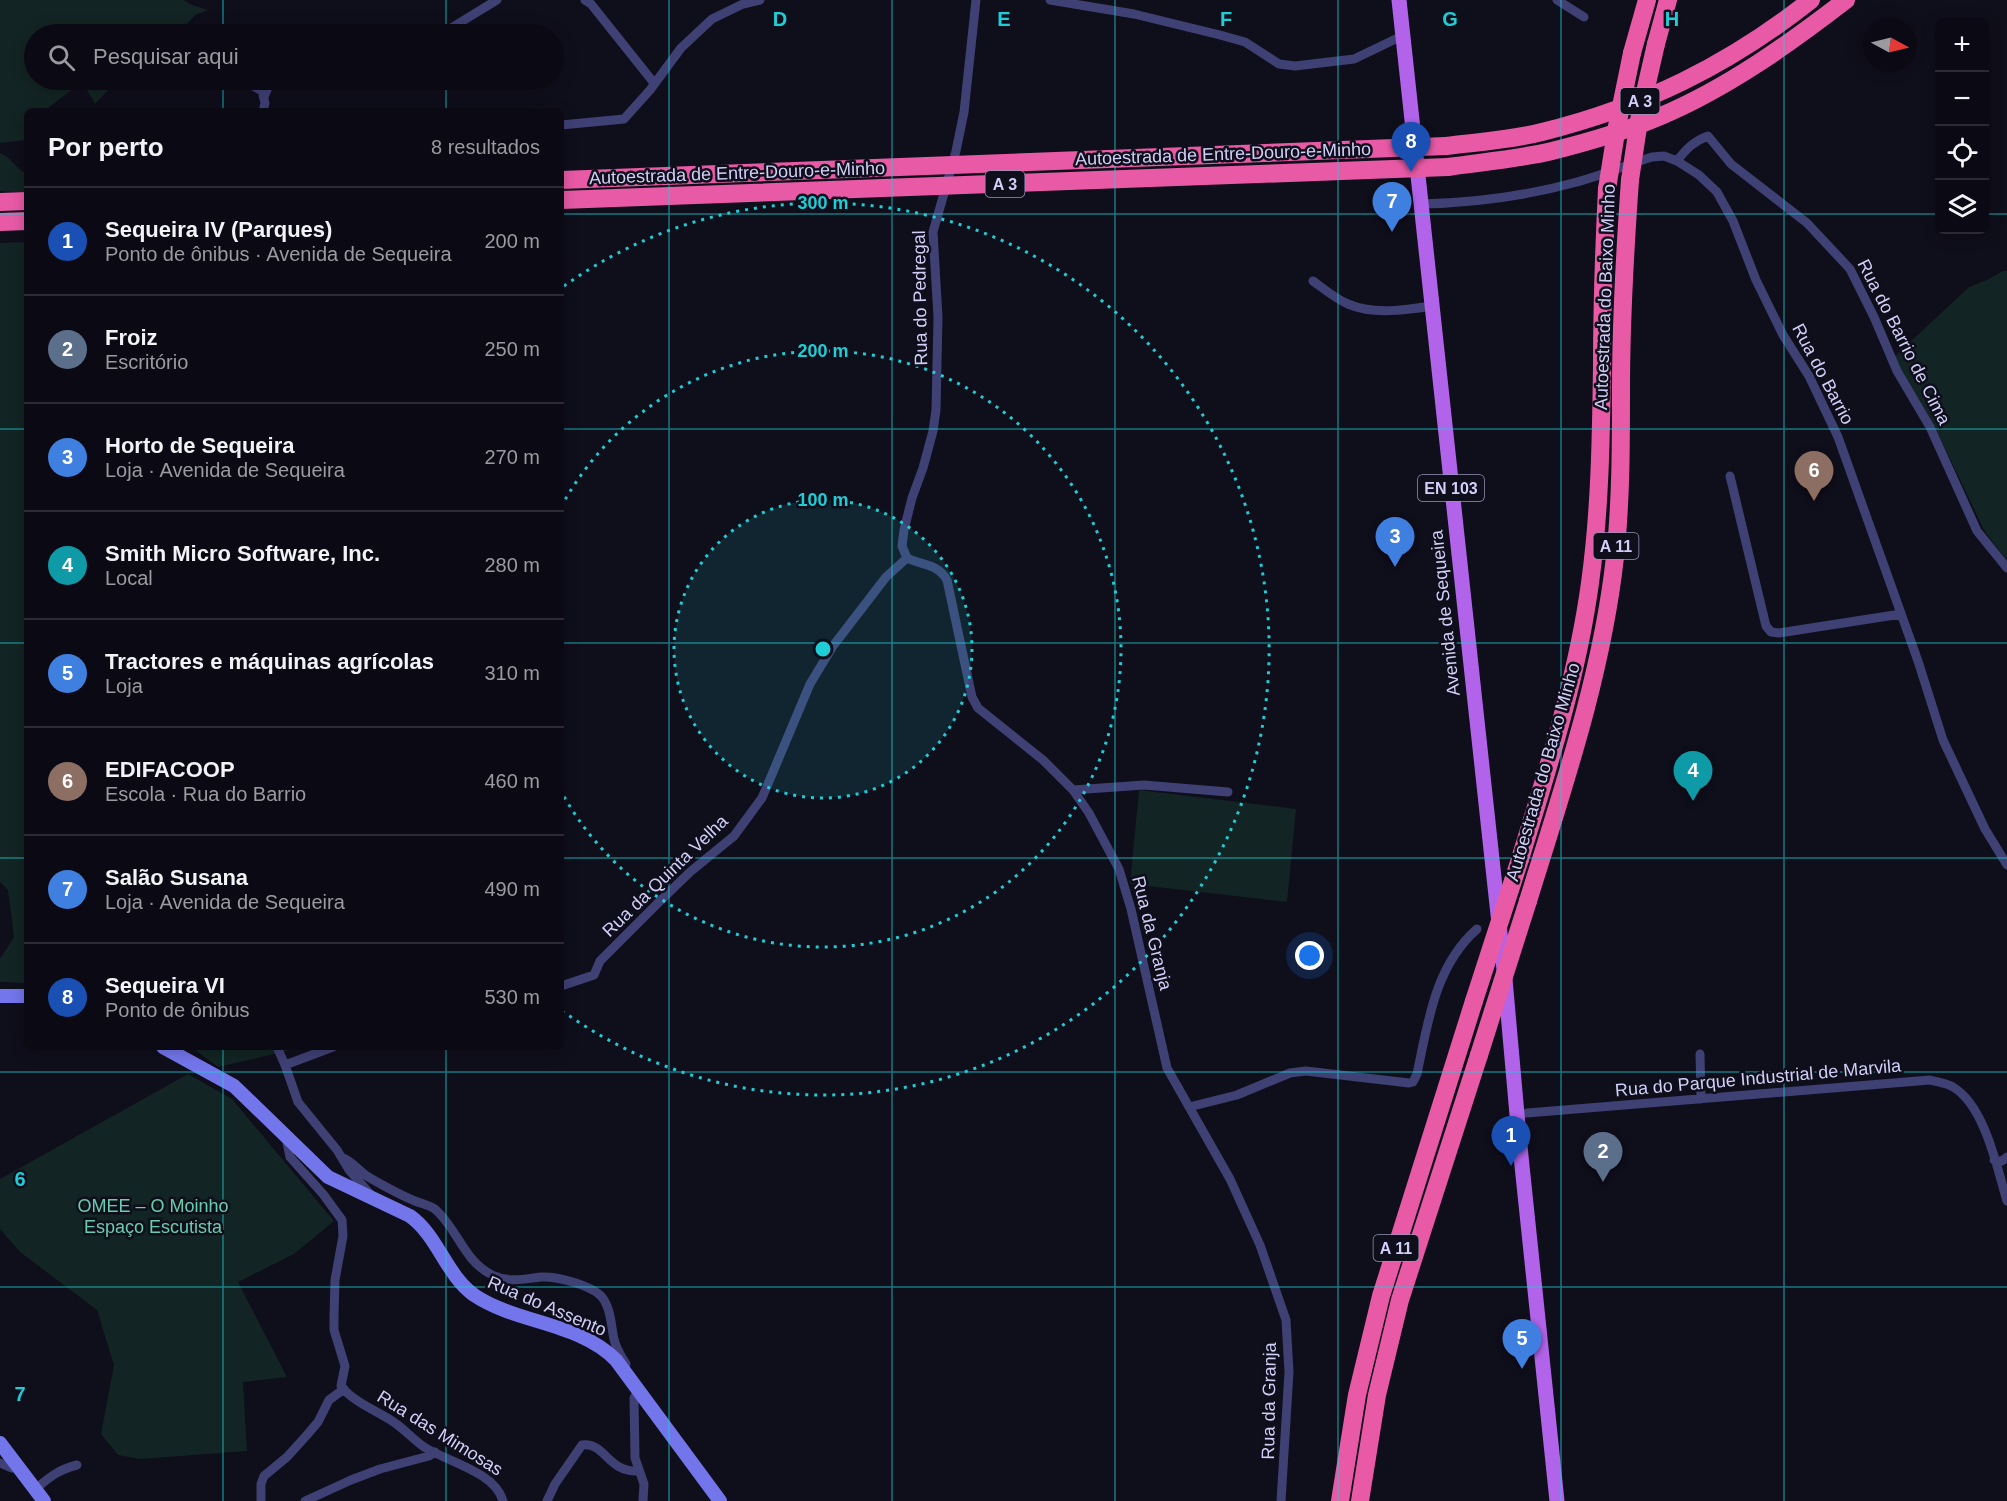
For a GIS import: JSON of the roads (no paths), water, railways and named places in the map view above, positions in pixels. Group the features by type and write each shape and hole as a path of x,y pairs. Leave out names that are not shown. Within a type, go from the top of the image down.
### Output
{"highway":[{"name":"Autoestrada do Baixo Minho","path":"1340,1501 1357,1395 1381,1296 1520,859 1561,724 1578,657 1590,582 1600,468 1607,189 1632,53 1647,0"},
{"name":"Autoestrada do Baixo Minho","path":"1360,1501 1377,1395 1401,1300 1580,732 1600,647 1615,557 1621,446 1623,274 1630,180 1640,114 1668,0"},
{"name":"Autoestrada de Entre-Douro-e-Minho","path":"564,180 1446,146 1539,133 1602,116 1665,91 1722,63 1781,24 1811,0"},
{"name":"Autoestrada de Entre-Douro-e-Minho","path":"564,200 1448,167 1549,152 1661,116 1749,69 1789,43 1846,0"},
{"path":"0,202 24,201"},
{"path":"0,222 24,220"}],"main road":[{"name":"Avenida de Sequeira","path":"1399,0 1505,979 1516,1114"},
{"name":"EN 103","path":"1516,1114 1557,1501"}],"street":[{"path":"458,24 497,0"},
{"path":"585,0 591,4 654,83"},
{"path":"564,125 624,119 681,48 712,19 743,4 760,0"},
{"name":"Rua do Pedregal","path":"907,558 902,546 904,530 933,431 936,410 938,317 933,232 956,151 964,112 976,0"},
{"path":"1050,0 1134,14 1220,35 1245,42 1279,64 1295,66 1354,59 1402,36"},
{"path":"1557,0 1584,16"},
{"path":"260,90 264,97"},
{"path":"263,108 267,90"},
{"name":"Rua do Barrio de Cima","path":"1677,161 1688,147 1708,136 1731,164 1807,223 1850,269 1897,371 1930,427 1977,531 2007,568"},
{"name":"Rua do Barrio","path":"1421,204 1487,200 1551,188 1578,182 1652,157 1664,156 1677,161 1699,175 1717,192 1733,221 1756,280 1783,335 1809,376 1838,437 1943,740 1985,829 2007,866"},
{"path":"1313,281 1354,307 1397,311 1432,306"},
{"path":"1730,476 1766,626 1771,632 1779,633 1901,614"},
{"name":"Rua da Granja","path":"907,558 937,568 947,580 972,697 978,708 1043,760 1073,790 1089,813 1119,869 1131,909 1167,1068 1230,1179 1260,1245 1286,1320 1289,1372 1281,1501"},
{"name":"Rua da Quinta Velha","path":"564,985 594,975 600,961 658,903 690,872 734,836 762,798 810,684 833,646 886,577 907,558"},
{"path":"1073,790 1144,785 1228,792"},
{"path":"1189,1107 1237,1095 1290,1073 1306,1071 1413,1082 1417,1074 1438,987 1453,956 1477,929"},
{"path":"0,996 24,996"},
{"name":"Rua do Assento","path":"168,1050 234,1086 328,1178 410,1216 422,1224 462,1285 474,1295 490,1304 605,1348 638,1388 720,1501"},
{"path":"278,1050 298,1102 349,1170 375,1199"},
{"path":"285,1065 325,1050"},
{"path":"1700,1054 1701,1099"},
{"name":"Rua do Parque Industrial de Marvila","path":"1516,1114 1930,1080 1953,1086 1969,1101 1982,1124 1994,1160 2002,1171 2007,1201"},
{"path":"261,1501 261,1484 264,1476 300,1443 318,1422 329,1400 344,1389 341,1386 345,1366 334,1330 336,1280 343,1236 342,1220 290,1156 286,1137"},
{"path":"341,1157 348,1159 372,1179 414,1201 435,1209 446,1221 470,1258 492,1275 511,1281 542,1277 558,1278 594,1291 603,1298 614,1342 635,1377 638,1388 634,1398 635,1458 644,1484 643,1501"},
{"path":"1994,1160 2002,1161 2007,1157"},
{"name":"Rua das Mimosas","path":"344,1389 348,1395 396,1423 424,1447 492,1482 500,1491 503,1501"},
{"path":"0,1443 40,1495 55,1473 77,1465"},
{"path":"547,1501 555,1484 582,1445 597,1447 620,1469 639,1470"},
{"path":"304,1501 380,1469 429,1456 435,1452"},
{"path":"0,1463 12,1468 20,1467"}],"place":[{"name":"Sequeira VI","path":"1411,172"},
{"name":"Salão Susana","path":"1392,232"},
{"name":"EDIFACOOP","path":"1814,501"},
{"name":"Horto de Sequeira","path":"1395,567"},
{"name":"Smith Micro Software, Inc.","path":"1693,801"},
{"name":"Sequeira IV (Parques)","path":"1511,1166"},
{"name":"Froiz","path":"1603,1182"},
{"name":"Tractores e máquinas agrícolas","path":"1522,1369"}],"park label":[{"name":"OMEE – O Moinho Espaço Escutista","path":"153,1216"}]}
